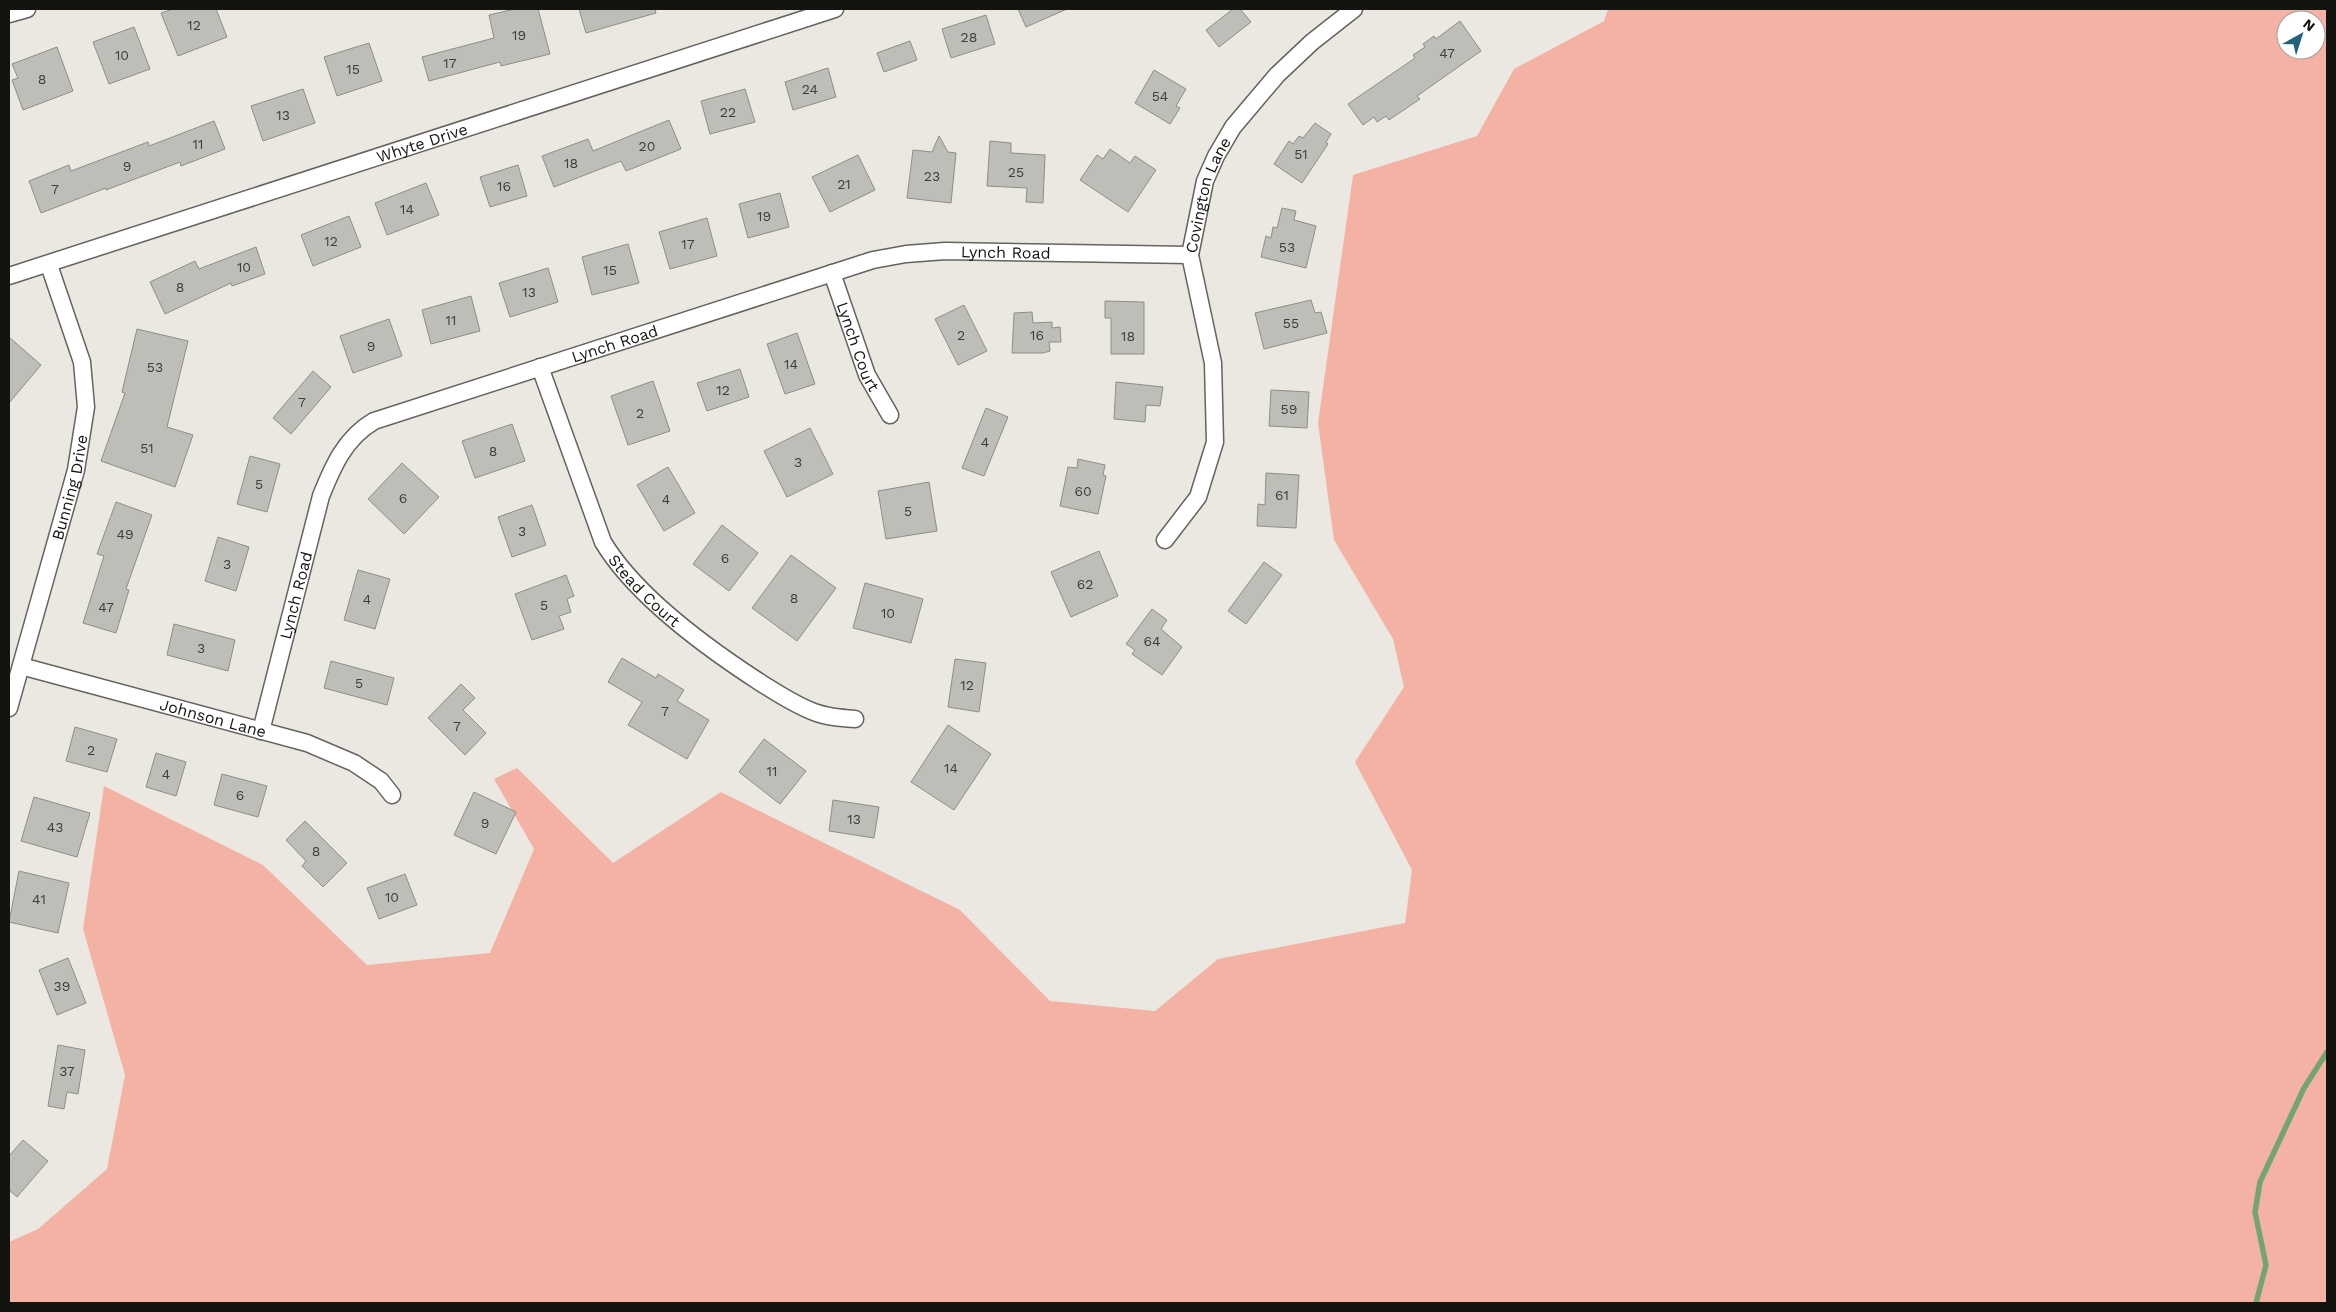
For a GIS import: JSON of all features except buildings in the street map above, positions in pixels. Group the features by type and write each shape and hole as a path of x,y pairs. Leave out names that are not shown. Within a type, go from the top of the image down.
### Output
{"street":[{"path":"9,14 27,9"},
{"name":"Whyte Drive","path":"9,276 49,265 835,9"},
{"name":"Covington Lane","path":"1165,540 1198,497 1215,442 1213,362 1190,255 1205,181 1216,156 1233,128 1277,75 1312,42 1354,9"},
{"name":"Lynch Road","path":"262,731 321,496 334,464 347,444 361,429 374,421 882,258 945,251 1190,255"},
{"name":"Bunning Drive","path":"9,708 76,470 86,407 82,362 49,265"},
{"name":"Lynch Court","path":"832,273 868,375 890,415"},
{"name":"Stead Court","path":"540,367 603,542 614,561 669,615 735,666 787,700 813,712 837,718 855,719"},
{"name":"Johnson Lane","path":"21,666 307,743 354,763 381,782 392,795"}],"shaded area":[{"path":"1608,9 2327,9 2327,1303 9,1303 9,1242 38,1229 107,1169 125,1075 83,929 104,786 263,865 367,965 490,953 534,849 494,779 517,768 613,863 721,792 960,910 1050,1001 1155,1011 1218,959 1405,923 1412,870 1355,762 1404,687 1393,639 1334,540 1318,423 1353,175 1477,136 1514,69 1604,21"}],"waterway":[{"path":"2256,1303 2266,1265 2255,1212 2260,1182 2304,1088 2327,1052"}]}
